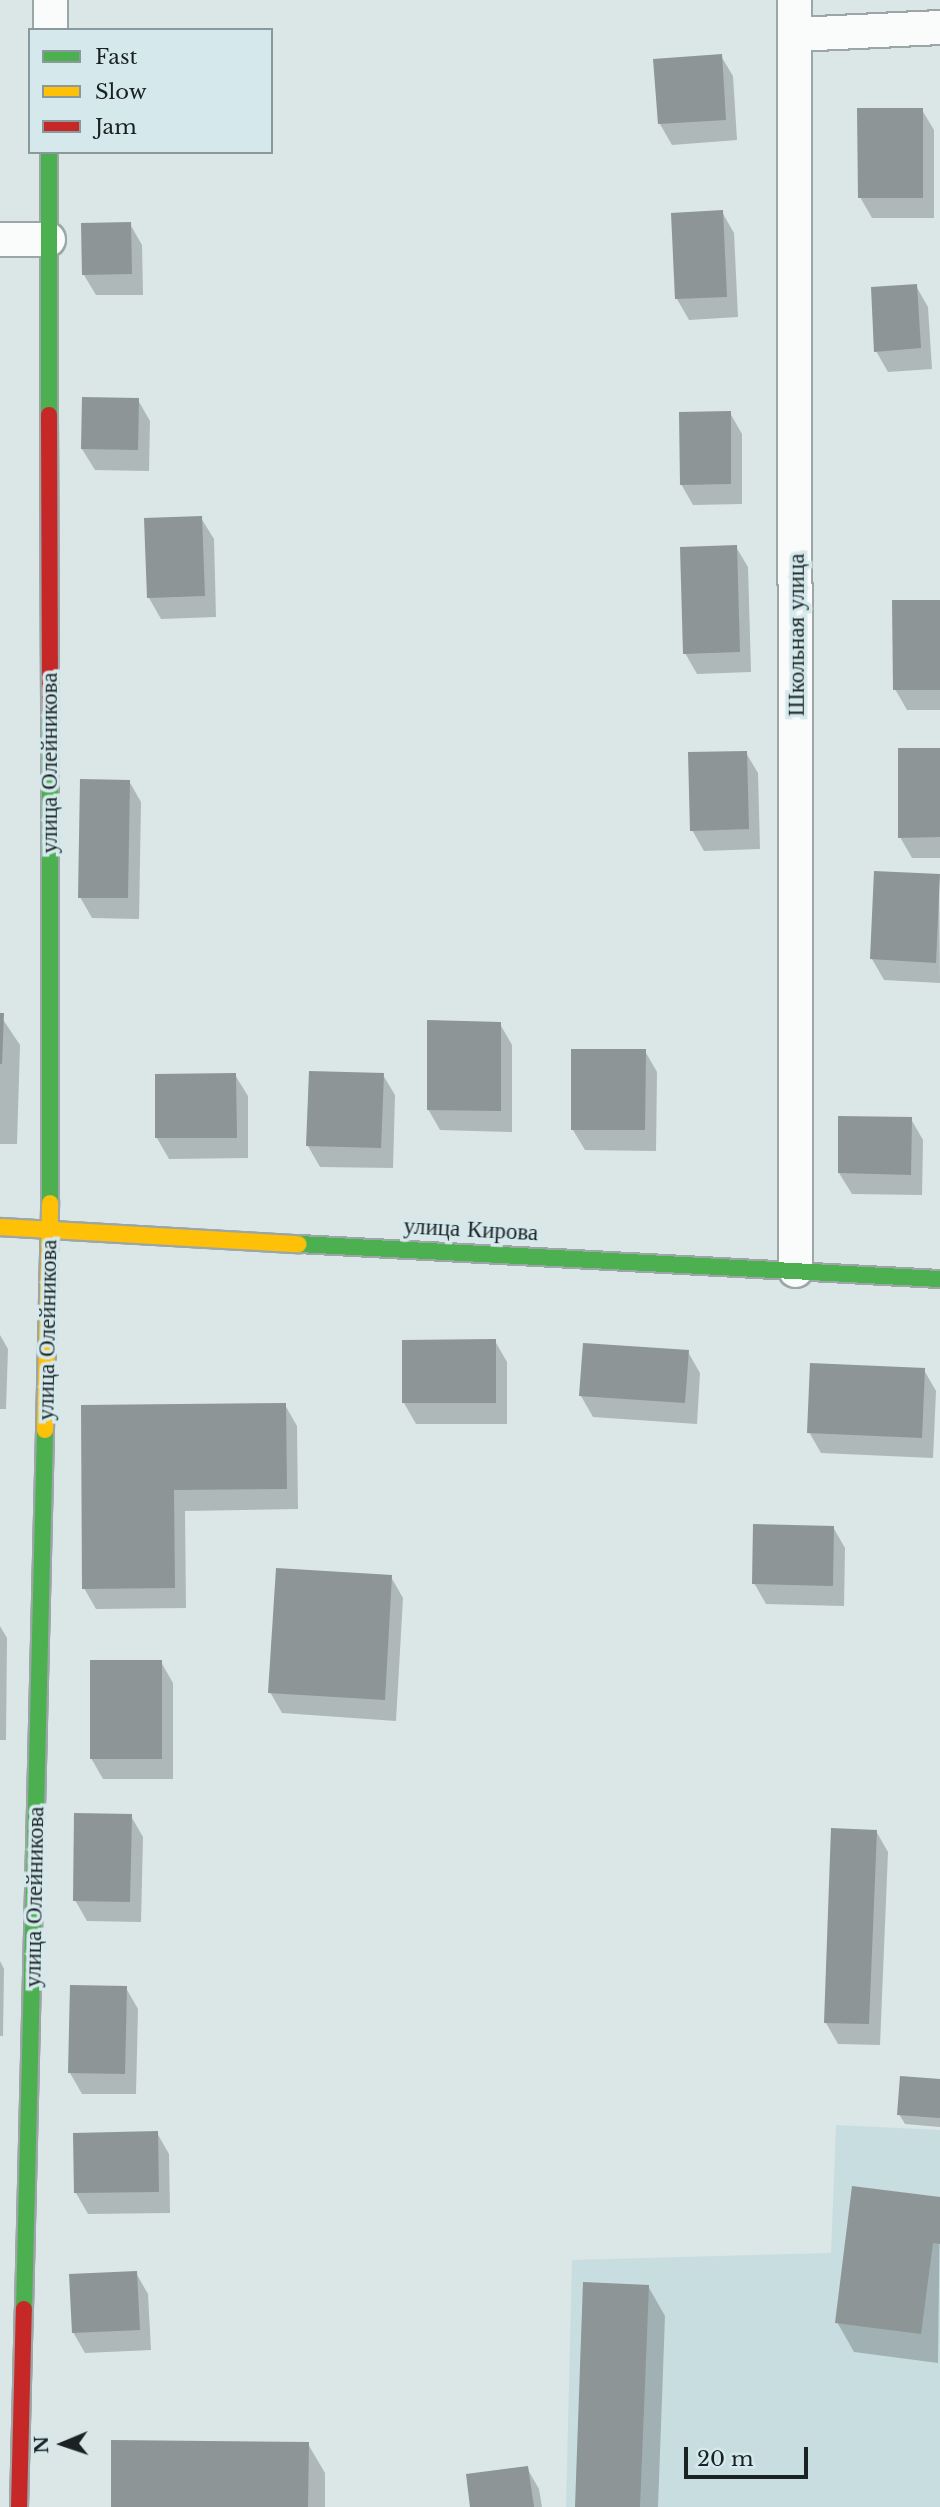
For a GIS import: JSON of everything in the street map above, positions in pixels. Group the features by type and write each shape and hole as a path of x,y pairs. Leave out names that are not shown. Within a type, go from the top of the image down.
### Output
{"street":[{"path":"50,0 50,28"},
{"name":"Школьная улица","path":"794,0 795,1270"},
{"path":"796,34 940,27"},
{"name":"улица Олейникова","path":"19,2507 50,1228 49,154"},
{"path":"0,239 48,239"},
{"name":"улица Кирова","path":"0,1227 940,1279"}],"shaded area":[{"path":"836,2125 940,2130 940,2507 566,2507 572,2260 831,2253"}],"building":[{"path":"722,54 726,120 658,124 653,59"},
{"path":"857,108 923,108 923,198 858,198"},
{"path":"723,210 727,297 675,299 671,213"},
{"path":"131,222 132,274 82,275 81,223"},
{"path":"917,284 921,348 874,352 871,287"},
{"path":"82,397 139,398 138,450 81,449"},
{"path":"731,411 731,484 680,485 679,412"},
{"path":"202,516 205,596 147,598 144,518"},
{"path":"737,545 740,652 683,654 680,547"},
{"path":"892,600 940,600 940,690 893,690"},
{"path":"898,748 940,748 940,837 898,838"},
{"path":"747,751 749,829 690,831 688,752"},
{"path":"80,779 130,780 128,898 78,898"},
{"path":"874,871 940,874 936,963 870,959"},
{"path":"0,1013 4,1013 2,1064 0,1064"},
{"path":"427,1020 501,1022 501,1111 427,1110"},
{"path":"571,1049 646,1049 645,1130 571,1130"},
{"path":"309,1071 384,1073 381,1148 306,1146"},
{"path":"236,1073 237,1138 155,1138 155,1074"},
{"path":"838,1116 912,1117 911,1175 838,1173"},
{"path":"496,1339 496,1403 402,1403 402,1340"},
{"path":"583,1343 689,1350 685,1403 579,1396"},
{"path":"810,1363 925,1368 922,1438 807,1433"},
{"path":"286,1403 287,1489 174,1490 175,1588 82,1589 81,1405"},
{"path":"753,1524 834,1526 833,1586 752,1584"},
{"path":"276,1568 392,1575 385,1700 268,1693"},
{"path":"90,1660 162,1660 162,1759 90,1759"},
{"path":"74,1813 132,1814 130,1902 73,1901"},
{"path":"831,1828 877,1830 869,2024 824,2023"},
{"path":"70,1985 127,1986 125,2074 68,2073"},
{"path":"900,2076 940,2079 940,2118 897,2115"},
{"path":"158,2131 159,2192 74,2193 73,2133"},
{"path":"852,2186 940,2197 940,2244 933,2243 921,2334 835,2323"},
{"path":"137,2271 140,2330 72,2333 69,2274"},
{"path":"583,2282 649,2285 640,2507 575,2507"},
{"path":"111,2440 309,2442 308,2507 111,2507"},
{"path":"528,2466 534,2507 470,2507 466,2474"}],"traffic: fast":[{"path":"49,154 49,415"},
{"path":"50,711 50,1203"},
{"path":"299,1244 940,1279"},
{"path":"24,2309 45,1430"}],"traffic: slow":[{"path":"45,1430 50,1203"},
{"path":"0,1227 299,1244"}],"traffic: jam":[{"path":"49,415 50,711"},
{"path":"19,2507 24,2309"}]}
